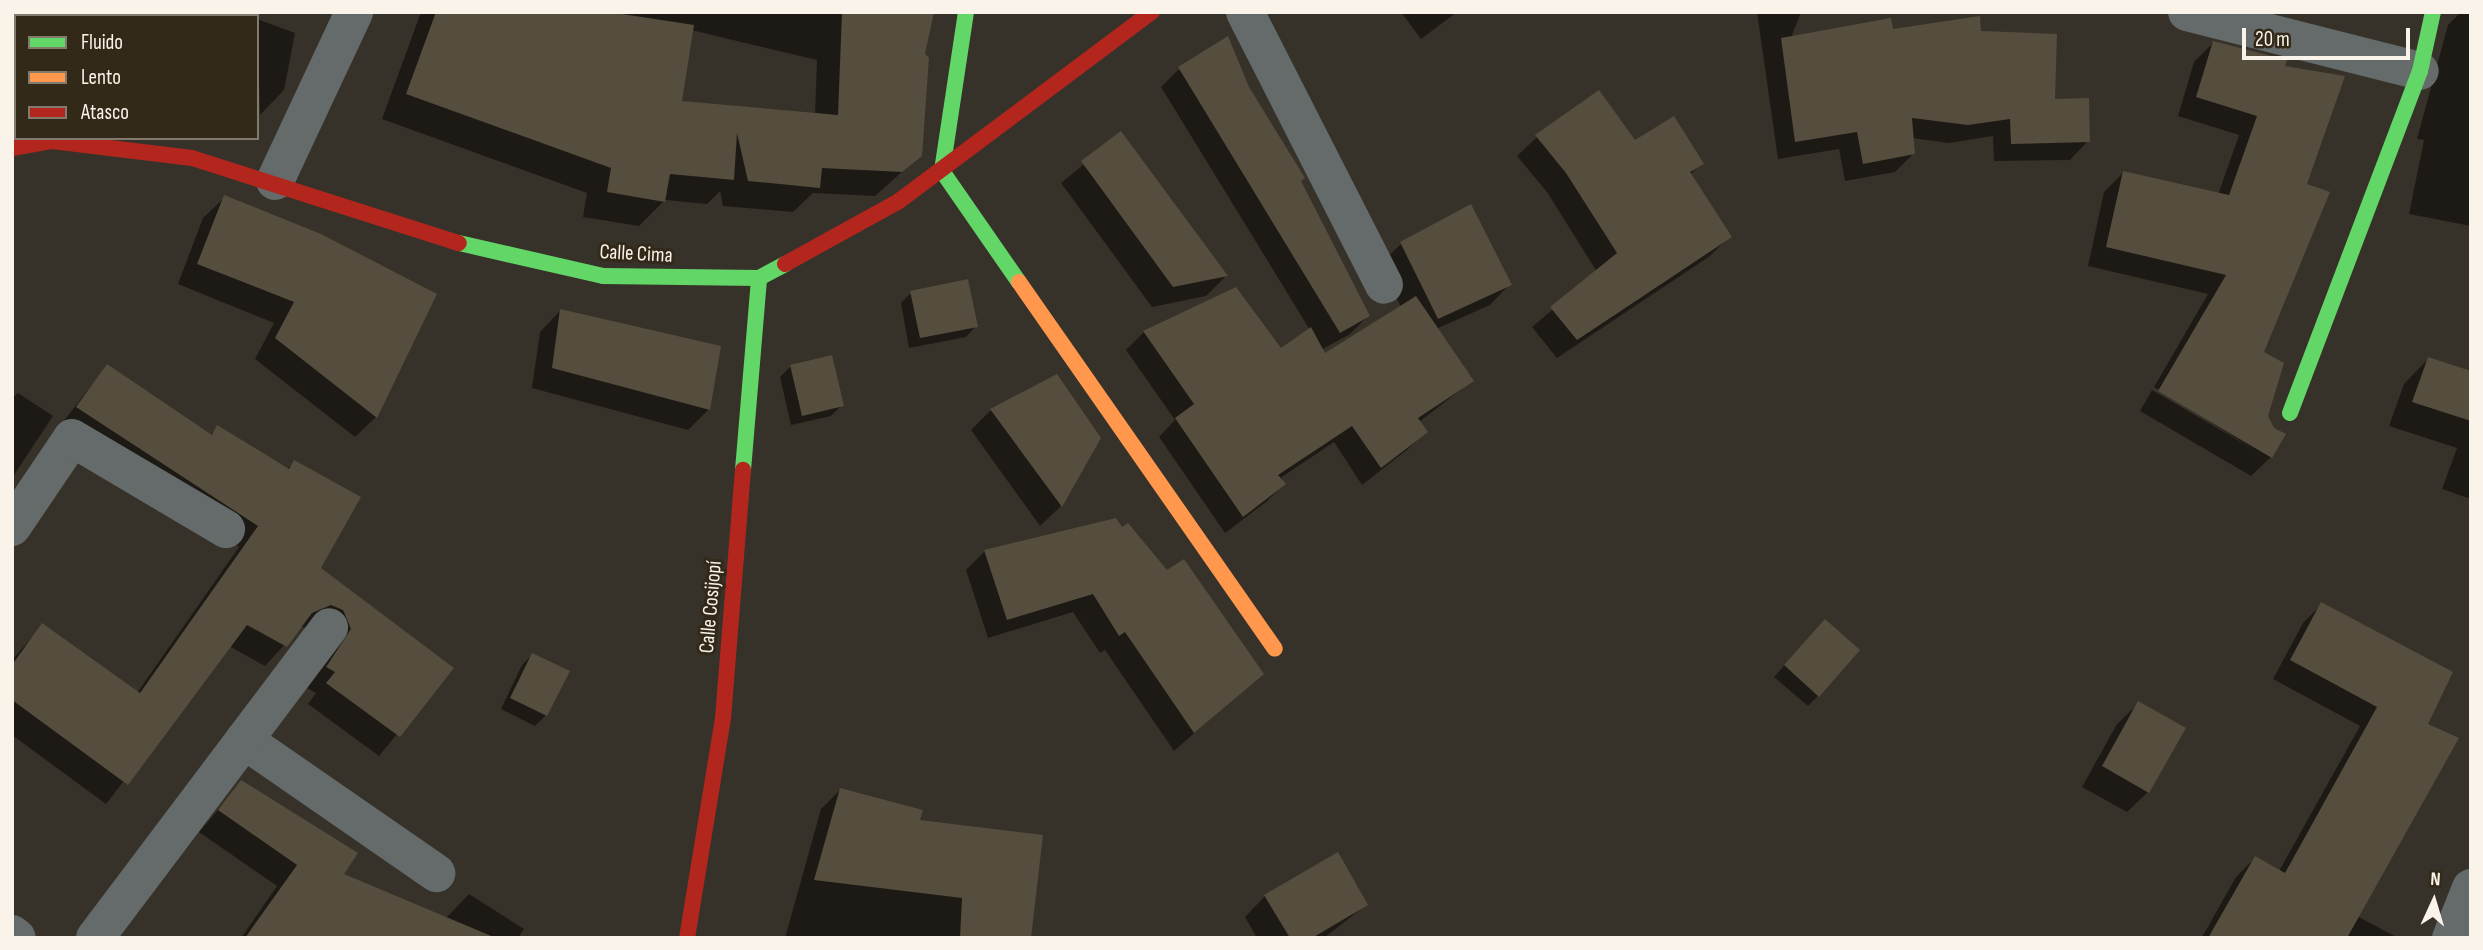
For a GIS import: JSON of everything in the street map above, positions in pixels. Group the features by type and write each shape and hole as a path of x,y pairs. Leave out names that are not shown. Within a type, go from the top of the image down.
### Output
{"street":[{"path":"275,181 354,12"},
{"path":"966,12 942,171 1275,649"},
{"name":"Calle Cima","path":"57,140 192,158 275,181 423,234 603,276 759,278 899,201 1152,12"},
{"path":"1245,12 1384,285"},
{"path":"2187,12 2420,71"},
{"path":"2290,413 2341,269 2420,71 2433,12"},
{"name":"Calle Cima","path":"12,148 46,140"},
{"name":"Calle Cosijopí","path":"687,938 723,718 759,278"},
{"path":"12,527 72,438 226,528"},
{"path":"95,938 328,627"},
{"path":"244,740 436,873"},
{"path":"2451,938 2471,888"},
{"path":"12,934 17,938"}],"building":[{"path":"436,12 609,12 694,25 682,101 838,115 842,12 934,12 925,54 929,58 922,156 902,172 822,168 820,188 748,181 737,133 734,180 670,174 665,202 607,192 611,168 406,94"},
{"path":"1980,16 1981,31 2057,34 2055,99 2089,98 2090,142 2011,144 2010,119 1968,125 1912,118 1915,154 1863,164 1857,132 1795,142 1781,38 1891,18 1893,29"},
{"path":"1228,36 1249,87 1305,178 1301,181 1370,316 1340,333 1178,67"},
{"path":"2213,41 2287,60 2285,66 2345,76 2307,184 2330,192 2264,352 2284,363 2268,416 2274,428 2286,434 2272,458 2158,391 2226,275 2106,247 2123,171 2229,195 2257,116 2196,97"},
{"path":"1599,90 1635,140 1674,116 1704,164 1690,172 1732,237 1577,340 1550,307 1617,253 1566,173 1535,135"},
{"path":"1121,131 1228,276 1173,287 1081,161"},
{"path":"224,195 321,234 437,294 377,418 275,338 294,302 197,264"},
{"path":"1471,204 1512,285 1438,319 1400,242"},
{"path":"968,279 978,327 920,338 910,291"},
{"path":"1236,287 1281,348 1311,327 1325,353 1416,296 1474,381 1418,418 1428,432 1381,468 1352,426 1278,475 1286,484 1243,517 1175,418 1194,404 1143,331"},
{"path":"560,309 721,346 710,410 552,368"},
{"path":"832,355 844,406 802,416 790,365"},
{"path":"2428,357 2471,371 2471,421 2412,402"},
{"path":"107,364 212,435 217,425 289,469 294,460 361,497 321,568 454,668 400,737 326,683 335,672 326,667 351,629 343,610 331,605 312,613 287,647 247,625 128,785 12,700 12,665 42,623 140,693 258,526 76,407"},
{"path":"1057,374 1101,438 1062,507 990,409"},
{"path":"1116,518 1122,527 1128,523 1167,570 1184,559 1264,674 1194,733 1125,632 1119,636 1093,594 1007,620 984,550"},
{"path":"2321,602 2453,672 2428,724 2459,738 2347,938 2208,938 2255,856 2285,873 2377,707 2290,660"},
{"path":"1825,619 1860,650 1819,697 1784,665"},
{"path":"532,653 570,671 547,716 510,698"},
{"path":"2138,701 2186,728 2149,793 2102,766"},
{"path":"241,780 358,853 344,874 496,938 245,938 297,865 218,810"},
{"path":"840,788 923,810 920,820 1043,835 1031,938 960,938 962,898 814,880"},
{"path":"1338,852 1368,905 1312,938 1290,938 1264,895"}],"traffic: fast":[{"path":"966,12 942,171 1019,282"},
{"path":"2290,413 2420,71 2433,12"},
{"path":"459,243 603,276 759,278 785,264"},
{"path":"743,470 759,278"}],"traffic: slow":[{"path":"1019,282 1275,649"}],"traffic: jam":[{"path":"785,264 899,201 1152,12"},
{"path":"12,148 52,141 192,158 459,243"},
{"path":"687,938 723,718 743,470"}]}
